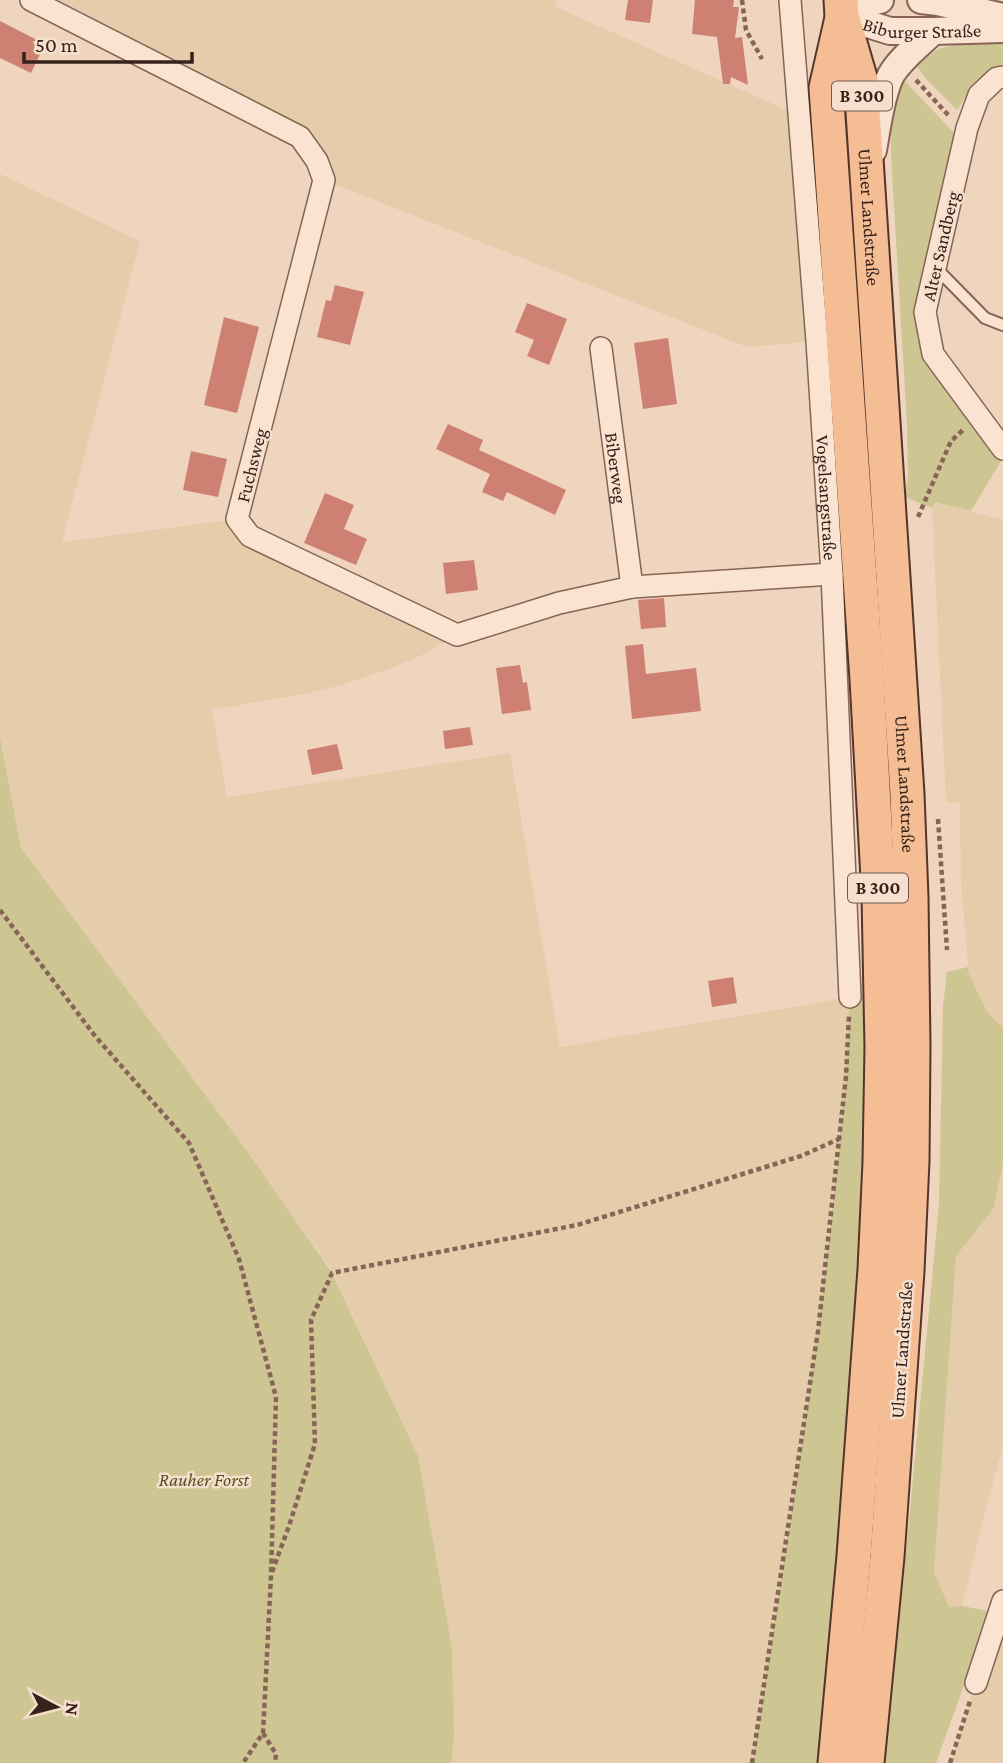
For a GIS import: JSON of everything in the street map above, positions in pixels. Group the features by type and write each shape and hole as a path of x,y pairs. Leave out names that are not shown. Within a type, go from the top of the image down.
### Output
{"main road":[{"name":"Ulmer Landstraße","path":"842,8 860,78 907,794 911,897 912,1161 887,1557 867,1763"},
{"name":"Ulmer Landstraße","path":"835,1763 875,1269 880,1162 881,1047 879,896 867,679 826,88 842,8"}],"street":[{"name":"Fuchsweg","path":"31,0 300,137 317,161 324,180 237,519 250,536 457,635 559,603 632,587 832,574"},
{"name":"Vogelsangstraße","path":"790,0 832,574 850,997"},
{"name":"Biburger Straße","path":"842,8 880,0"},
{"name":"Biburger Straße","path":"921,0 1003,16"},
{"name":"Biburger Straße","path":"842,8 890,31 1003,29"},
{"path":"867,180 891,75 933,31"},
{"name":"Alter Sandberg","path":"1003,77 997,78 979,95 967,128 925,312 933,355 1003,449"},
{"name":"Biberweg","path":"601,348 632,587"},
{"path":"976,1683 1003,1601"}],"lane":[{"path":"935,267 985,318 1003,325"}],"path":[{"path":"742,0 746,30 762,59"},
{"path":"917,518 951,441 978,416"},
{"path":"0,910 95,1036 189,1143 239,1259 276,1397 263,1733 243,1763"},
{"path":"752,1763 818,1331 846,1076 850,997"},
{"path":"271,1576 314,1444 312,1320 332,1273 577,1225 801,1156 839,1139"},
{"path":"950,1763 976,1683"},
{"path":"263,1733 276,1754 275,1763"}],"shaded area":[{"path":"31,0 555,0 556,7 800,116 817,341 747,347 324,180 300,137"},
{"path":"0,174 140,241 62,542 237,519 457,635 420,656 342,685 212,710 227,797 510,753 560,1047 850,997 846,1076 818,1331 752,1763 451,1763 454,1735 452,1648 418,1456 333,1273 250,1155 21,848 0,737"},
{"path":"935,502 1003,520 1003,1028 987,1012 969,974 961,885 960,803 946,802 932,508"},
{"path":"1003,1163 1003,1447 962,1606 949,1607 934,1572 956,1256 994,1208"},
{"path":"1003,1601 1003,1763 950,1763 976,1683"}],"green space":[{"path":"1003,40 1003,64 980,78 957,110 916,65 938,49 967,42"},
{"path":"904,80 957,136 922,299 969,414 1001,461 971,511 935,502 932,508 905,497 908,475 907,423 890,119 897,93"},
{"name":"Rauher Forst","path":"0,737 21,848 250,1155 332,1273 418,1456 452,1648 454,1735 451,1763 0,1763"},
{"path":"968,967 987,1012 1003,1028 1003,1163 994,1208 956,1256 934,1572 949,1607 962,1606 988,1611 936,1763 882,1763 899,1586 903,1584 939,1205 943,1007 947,972"},
{"path":"868,995 866,1192 847,1454 819,1763 752,1763 823,1285 850,997"}],"building":[{"path":"628,0 653,0 650,23 625,20"},
{"path":"695,0 734,0 733,7 739,7 735,38 742,37 748,85 731,77 730,84 723,84 717,37 692,34"},
{"path":"0,21 45,44 31,73 0,58"},
{"path":"335,285 364,292 350,345 317,337 326,300 331,301"},
{"path":"527,303 567,319 549,365 527,356 534,340 515,332"},
{"path":"224,317 259,327 237,413 204,405"},
{"path":"668,338 677,404 643,409 634,343"},
{"path":"448,424 483,440 479,450 566,490 555,515 507,492 503,501 482,492 490,474 436,449"},
{"path":"191,451 227,459 218,497 183,490"},
{"path":"325,493 354,505 344,529 367,539 356,565 304,543"},
{"path":"474,560 478,590 446,594 443,563"},
{"path":"664,598 666,627 641,629 638,600"},
{"path":"643,644 646,674 696,668 701,711 632,719 625,646"},
{"path":"520,665 523,683 527,682 531,710 502,714 496,668"},
{"path":"470,727 473,745 445,749 443,731"},
{"path":"337,744 343,769 312,775 307,750"},
{"path":"733,977 737,1003 712,1007 708,981"}]}
